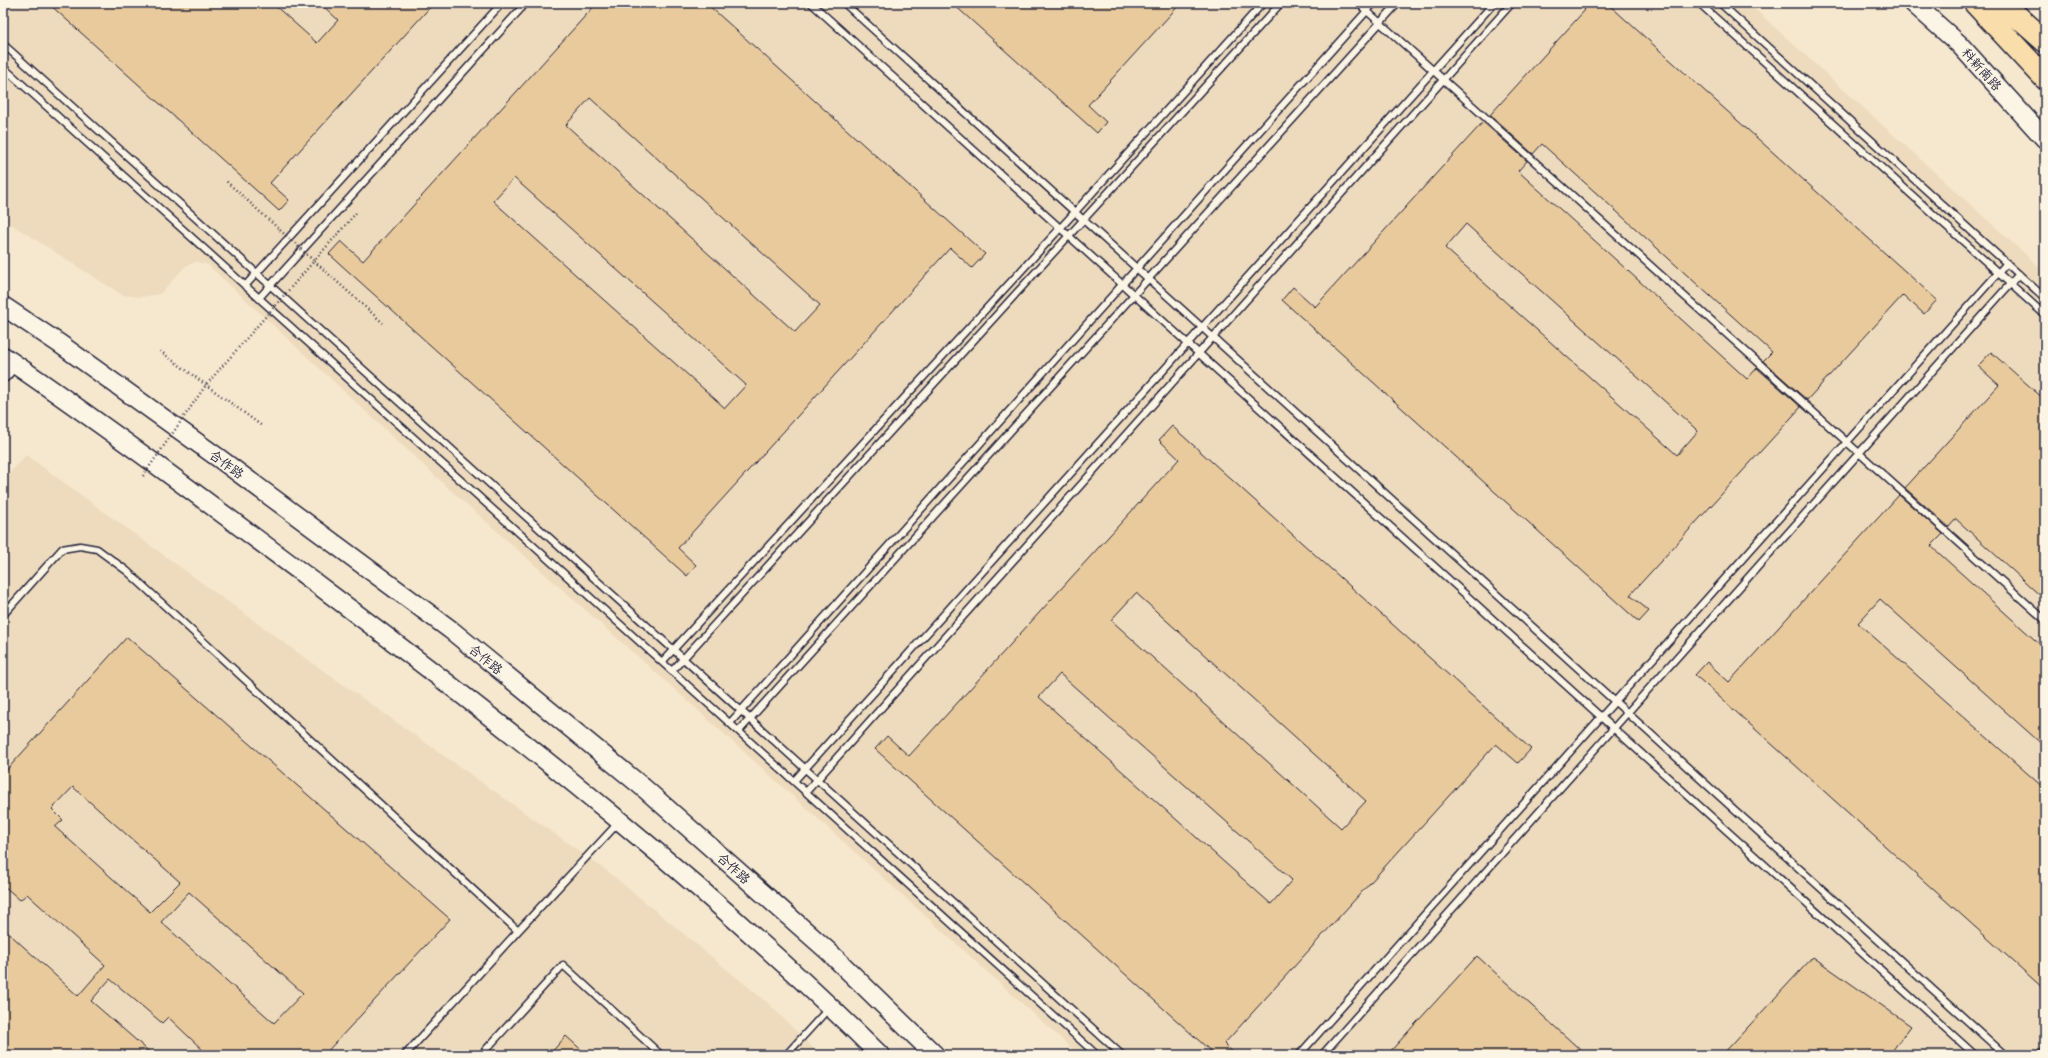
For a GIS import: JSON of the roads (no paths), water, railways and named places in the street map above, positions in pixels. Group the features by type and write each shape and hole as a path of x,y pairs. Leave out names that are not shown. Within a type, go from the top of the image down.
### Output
{"highway":[{"path":"1976,3 2045,78"},
{"path":"2002,3 2045,41"}],"main road":[{"name":"科新南路","path":"1913,3 1959,44 2045,139"},
{"name":"合作路","path":"3,306 60,344 207,450 450,630 645,789 828,951 935,1055"},
{"path":"5,363 200,496 446,682 620,821 831,1006 880,1055"}],"lane":[{"path":"245,286 502,3"},
{"path":"259,298 526,3"},
{"path":"811,3 1975,1055"},
{"path":"844,3 2005,1055"},
{"path":"662,662 1060,228 1263,3"},
{"path":"672,671 1281,3"},
{"path":"1358,3 2045,620"},
{"path":"730,723 1374,3"},
{"path":"738,731 1398,3"},
{"path":"794,781 1494,3"},
{"path":"806,792 1512,3"},
{"path":"1699,3 2045,315"},
{"path":"1720,3 2045,298"},
{"path":"3,44 1122,1055"},
{"path":"3,67 1097,1055"},
{"path":"1299,1055 2006,263"},
{"path":"1322,1055 2019,274"},
{"path":"3,615 62,549 80,546 97,549 132,576 518,931"},
{"path":"405,1055 620,821"},
{"path":"481,1055 563,965 661,1055"},
{"path":"786,1055 831,1006"},
{"path":"2041,1055 2045,1051"}]}
